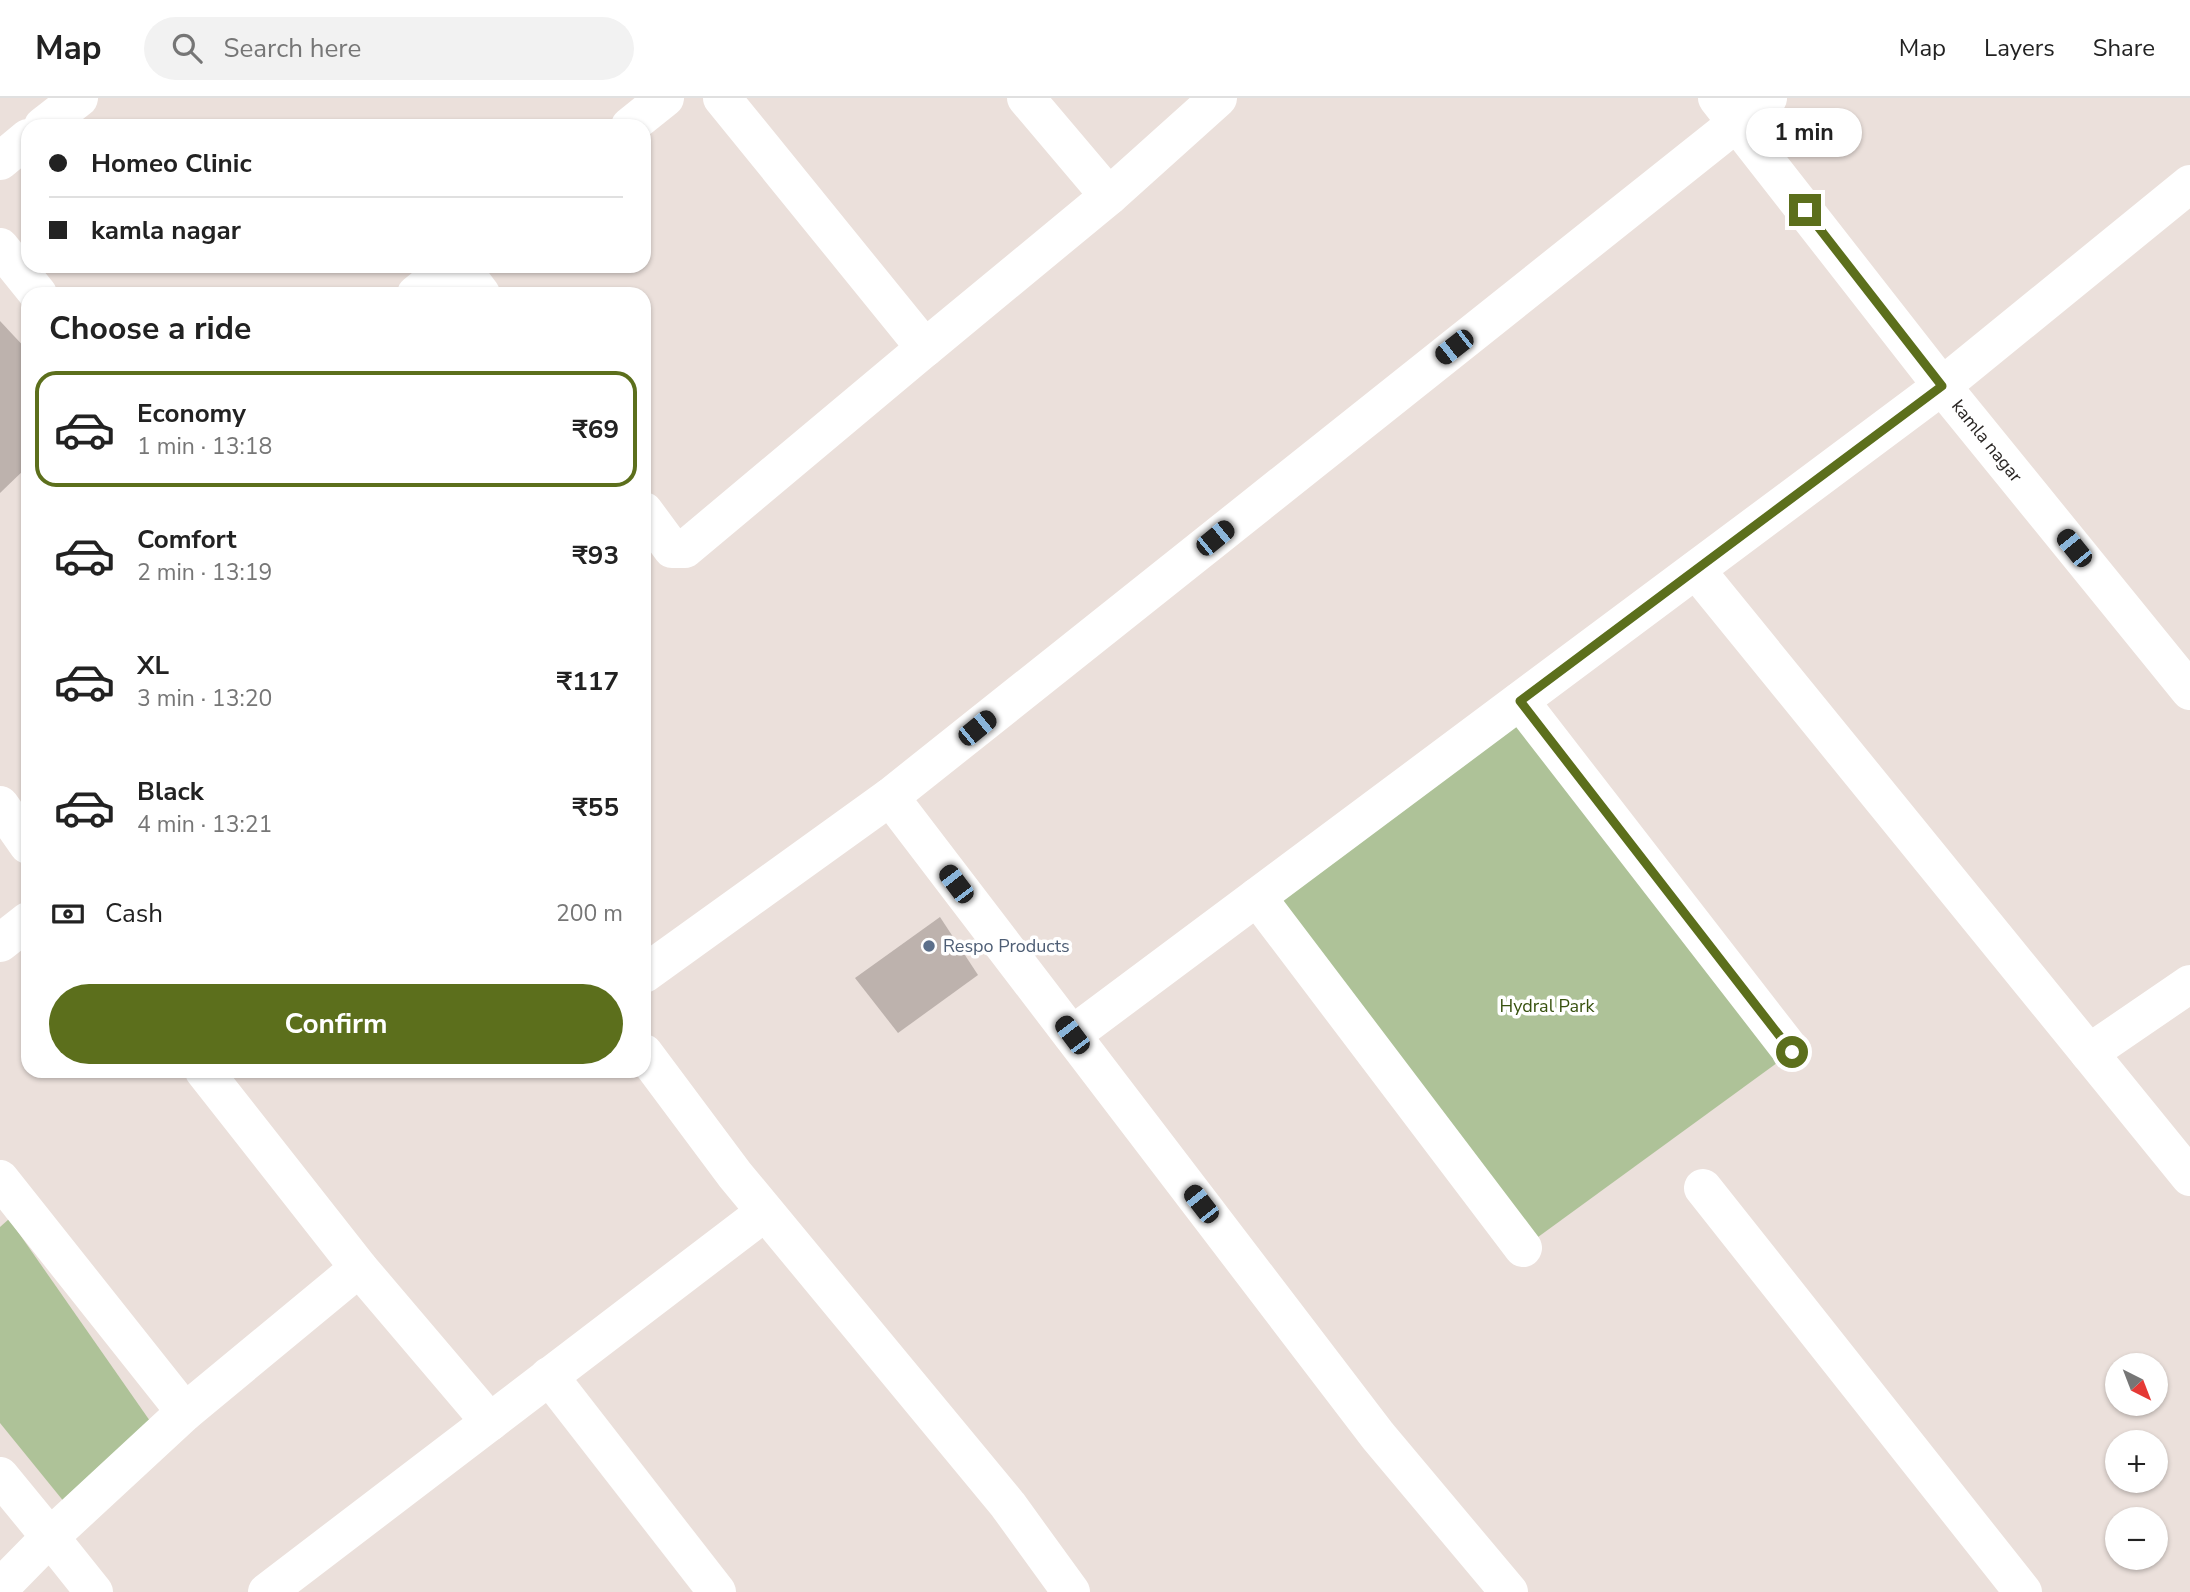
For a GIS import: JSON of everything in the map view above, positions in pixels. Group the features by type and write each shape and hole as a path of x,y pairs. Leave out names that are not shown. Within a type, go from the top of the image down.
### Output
{"street":[{"path":"53,119 79,98"},
{"path":"639,119 665,98"},
{"path":"722,98 925,348"},
{"path":"1026,98 1109,196"},
{"path":"651,521 673,549 685,550 1109,196 1218,98"},
{"path":"651,969 890,797 1727,110 1768,98"},
{"name":"kamla nagar","path":"1727,110 1942,386 2190,691"},
{"path":"0,160 21,144"},
{"path":"1072,1035 1942,386 2189,188"},
{"path":"0,247 32,287"},
{"path":"425,287 443,273"},
{"path":"1696,570 2190,1177"},
{"path":"1520,701 1792,1052"},
{"path":"890,797 1378,1436 1509,1592"},
{"path":"0,805 21,835"},
{"path":"1256,897 1523,1248"},
{"path":"0,943 21,926"},
{"path":"2089,1053 2190,984"},
{"path":"651,1062 765,1212 1007,1505 1070,1592"},
{"path":"210,1078 359,1268 490,1422"},
{"path":"0,1179 185,1412"},
{"path":"1703,1188 2023,1592"},
{"path":"267,1592 765,1212"},
{"path":"0,1588 50,1537 185,1412 359,1268"},
{"path":"549,1376 717,1592"},
{"path":"0,1476 94,1592"}],"green space":[{"name":"Hydral Park","path":"1520,701 1792,1052 1523,1248 1257,897"},
{"path":"9,1219 157,1431 65,1503 0,1423 0,1227"}],"building":[{"path":"0,321 21,344 21,473 0,493"},
{"name":"Respo Products","path":"940,917 978,975 898,1033 855,978"}],"place":[{"name":"Respo Products","path":"929,946"}],"route":[{"path":"1792,1052 1520,701 1942,386 1805,210"}]}
